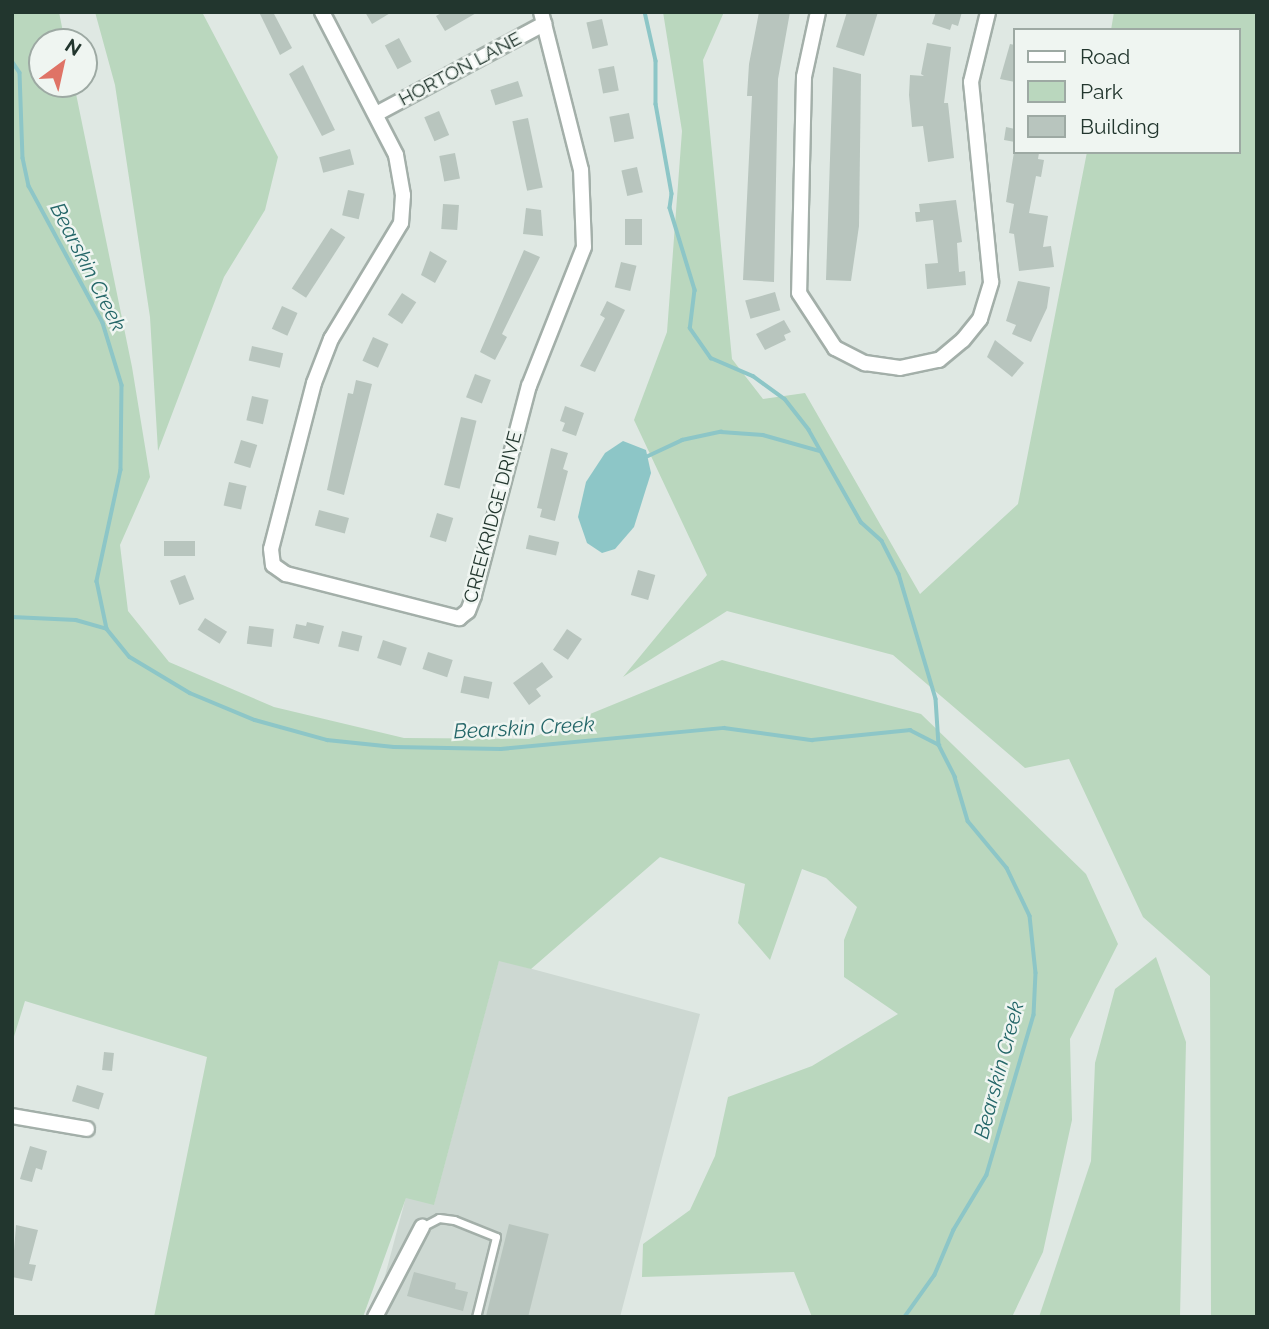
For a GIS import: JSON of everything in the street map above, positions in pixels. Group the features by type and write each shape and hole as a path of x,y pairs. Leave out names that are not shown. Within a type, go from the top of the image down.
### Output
{"street":[{"name":"CREEKRIDGE DRIVE","path":"322,12 376,114 400,171 401,223 331,339 314,383 271,549 273,565 286,574 459,618 468,611 474,595 528,386 584,247 581,170 543,18"},
{"path":"818,12 804,77 799,293 835,348 865,363 900,368 939,360 963,340 981,319 991,282 971,82 988,12"},
{"name":"HORTON LANE","path":"376,114 543,18"},
{"path":"12,1116 87,1129"},
{"path":"375,1317 422,1227"}],"lane":[{"path":"422,1227 439,1218 454,1220 496,1237 476,1317"}],"shaded area":[{"path":"499,960 700,1014 620,1317 374,1317 406,1197 434,1204"}],"green space":[{"path":"12,12 59,12 62,28 28,28 28,98 77,98 132,367 150,477 120,545 128,611 169,662 274,707 404,738 529,739 722,660 921,714 1086,874 1118,944 1070,1039 1072,1120 1043,1252 1012,1317 812,1317 794,1272 642,1277 643,1244 690,1210 715,1156 728,1097 812,1066 898,1014 844,977 844,940 857,907 826,878 802,869 770,960 738,923 745,884 660,857 531,969 499,961 434,1205 406,1198 363,1317 154,1317 207,1057 25,1001 12,1043"},
{"path":"95,12 202,12 278,157 265,210 224,277 158,451 150,317 115,85"},
{"path":"663,12 724,12 703,60 732,359 763,399 805,393 920,594 1018,504 1087,154 1241,154 1241,28 1111,28 1114,12 1257,12 1257,1317 1211,1317 1210,976 1143,917 1069,759 1025,768 893,655 727,611 623,677 707,575 634,420 667,332 682,131"},
{"path":"1156,957 1186,1042 1180,1317 1039,1317 1091,1161 1095,1063 1115,989"}],"water":[{"path":"623,441 646,450 651,473 634,527 615,549 602,553 587,543 578,517 586,482 605,453"}],"building":[{"path":"259,12 273,12 292,48 280,55"},
{"path":"365,12 392,12 372,24"},
{"path":"443,12 478,12 445,31 436,16"},
{"path":"759,12 790,12 778,79 774,282 743,280 752,96 747,96 749,64"},
{"path":"847,12 878,12 864,56 836,47"},
{"path":"936,12 962,12 958,26 952,24 950,30 932,24"},
{"path":"602,19 608,45 592,49 586,23"},
{"path":"399,38 412,62 398,69 385,46"},
{"path":"927,43 951,47 944,103 948,103 954,158 928,162 923,126 912,127 909,95 910,75 924,76 921,74"},
{"path":"1010,44 1014,45 1014,82 1000,79"},
{"path":"303,65 335,130 322,136 289,74"},
{"path":"614,66 619,91 603,94 598,69"},
{"path":"833,67 861,74 859,226 851,281 826,280"},
{"path":"518,81 523,96 495,105 490,90"},
{"path":"439,111 449,135 434,141 424,117"},
{"path":"629,113 634,139 614,142 609,117"},
{"path":"528,118 543,187 527,191 512,121"},
{"path":"1006,127 1014,129 1014,142 1004,140"},
{"path":"350,149 354,164 323,173 319,157"},
{"path":"1014,152 1039,154 1038,159 1044,160 1041,177 1036,176 1029,213 1048,216 1043,247 1051,246 1054,267 1019,271 1014,234 1009,233 1014,204 1006,202"},
{"path":"455,153 460,179 444,182 439,156"},
{"path":"637,167 643,192 627,196 621,171"},
{"path":"348,190 365,194 359,219 342,215"},
{"path":"956,200 962,242 957,243 959,272 965,271 966,285 927,289 925,264 938,263 933,220 916,222 915,212 920,212 919,204"},
{"path":"443,204 459,205 457,230 441,229"},
{"path":"526,208 541,210 543,236 523,234"},
{"path":"625,219 642,219 642,245 625,245"},
{"path":"331,228 345,237 306,298 292,288"},
{"path":"524,250 540,257 502,334 507,337 495,360 480,352"},
{"path":"430,251 447,261 435,283 421,275"},
{"path":"621,262 637,266 630,291 615,287"},
{"path":"1018,281 1050,287 1047,308 1031,342 1012,334 1016,325 1006,321"},
{"path":"775,292 780,310 750,319 745,301"},
{"path":"402,293 416,302 402,324 388,315"},
{"path":"607,301 625,310 595,372 580,366 605,318 600,315"},
{"path":"282,306 298,313 287,336 272,329"},
{"path":"784,320 791,332 784,335 786,340 765,350 756,334"},
{"path":"373,337 389,344 378,368 362,361"},
{"path":"995,340 1024,363 1012,377 987,357"},
{"path":"252,346 283,353 280,368 249,361"},
{"path":"475,374 491,380 482,403 466,397"},
{"path":"356,380 372,384 344,495 327,490 348,393 353,394"},
{"path":"252,396 269,400 263,424 246,420"},
{"path":"565,406 584,413 576,436 562,431 565,423 560,421"},
{"path":"461,417 477,421 460,489 444,485"},
{"path":"241,440 257,445 250,468 234,463"},
{"path":"551,448 568,453 563,469 568,471 555,521 540,517 542,509 537,508"},
{"path":"229,482 247,486 241,509 224,505"},
{"path":"319,510 349,518 345,533 315,525"},
{"path":"437,513 453,518 446,542 430,537"},
{"path":"529,535 559,542 556,556 526,549"},
{"path":"164,541 195,541 195,556 164,556"},
{"path":"638,570 655,575 648,600 631,595"},
{"path":"185,575 194,599 179,605 170,581"},
{"path":"205,618 227,632 220,644 198,630"},
{"path":"307,622 324,626 319,644 293,638 296,624 306,626"},
{"path":"249,626 274,629 272,647 247,644"},
{"path":"567,629 582,639 568,660 553,650"},
{"path":"342,631 362,636 359,652 338,647"},
{"path":"383,640 407,648 401,666 377,658"},
{"path":"428,652 453,660 447,677 422,669"},
{"path":"542,662 553,677 536,689 541,696 529,705 513,683"},
{"path":"464,676 492,682 489,699 460,693"},
{"path":"104,1052 114,1053 112,1071 102,1070"},
{"path":"77,1085 104,1093 99,1109 72,1101"},
{"path":"30,1146 47,1151 42,1170 36,1168 32,1182 20,1179"},
{"path":"509,1224 549,1234 528,1317 486,1317"},
{"path":"16,1225 38,1230 29,1264 36,1265 32,1281 12,1277"},
{"path":"414,1272 456,1283 455,1289 468,1292 463,1311 407,1296"}],"waterway":[{"path":"645,12 656,61 656,104 672,194 670,208 695,290 690,328 711,358 753,376 785,399 809,430 861,522 882,541 899,574 936,699 939,745"},
{"name":"Bearskin Creek","path":"12,61 20,73 23,158 29,186 103,323 122,385 121,470 97,581 107,629 130,657 190,693 255,720 327,740 394,747 501,749 724,728 812,740 910,730 939,745 955,777 968,821 1007,868 1030,916 1036,973 1034,1015 987,1175 954,1230 935,1275 905,1317"},
{"path":"646,457 682,440 721,432 763,435 820,451"},
{"path":"12,617 76,620 107,629"}]}
